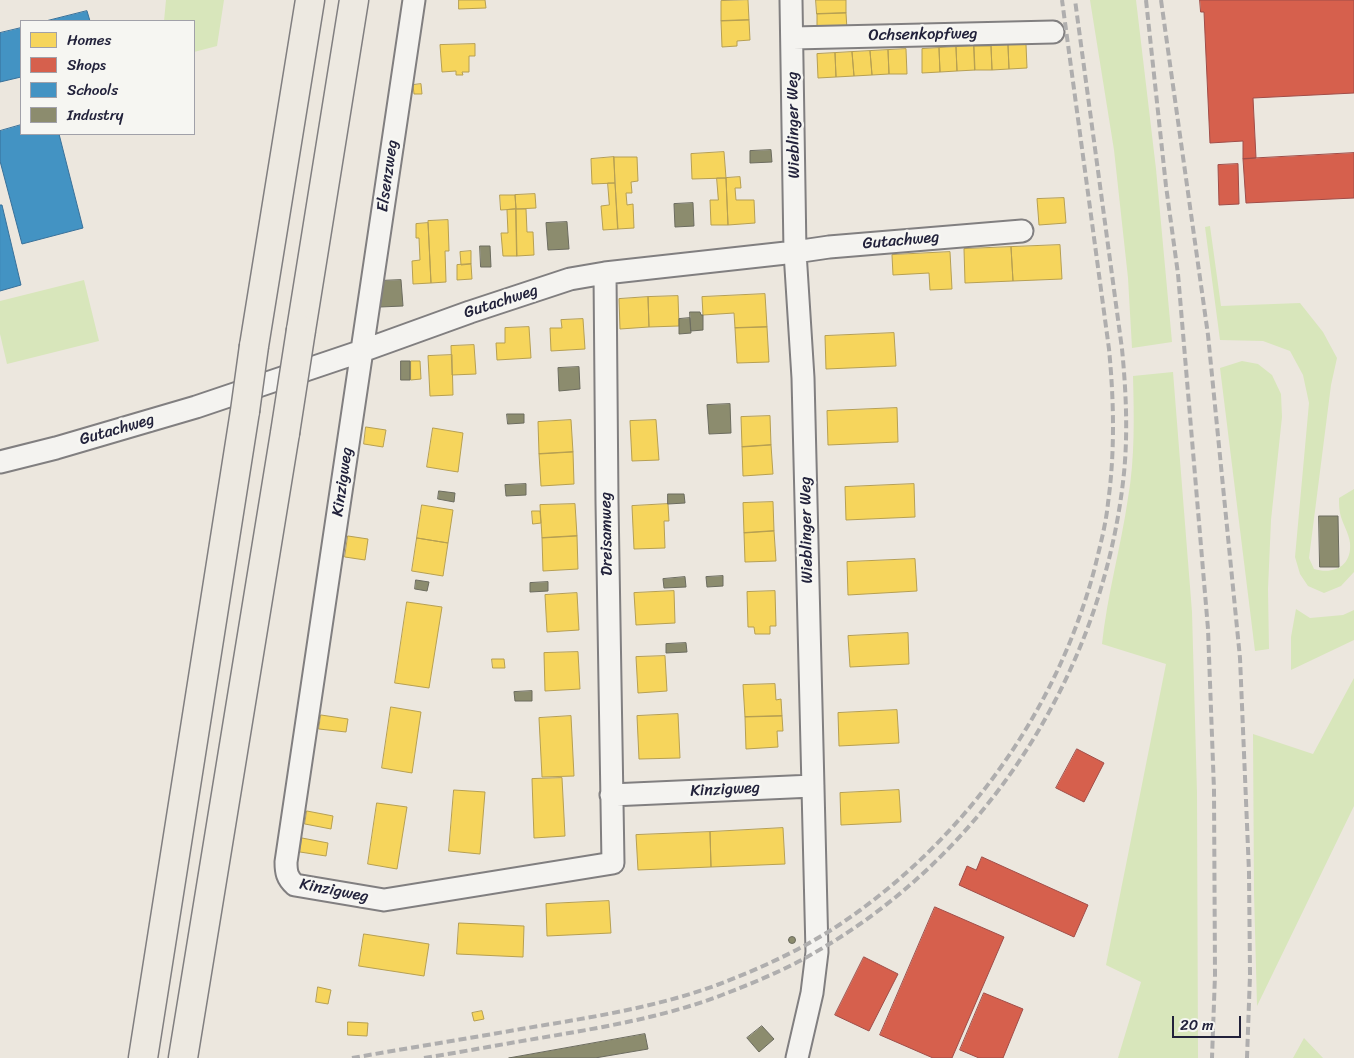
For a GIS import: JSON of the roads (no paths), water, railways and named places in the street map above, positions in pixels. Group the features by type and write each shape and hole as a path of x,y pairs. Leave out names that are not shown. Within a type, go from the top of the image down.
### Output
{"highway":[{"path":"143,1058 310,0"},
{"path":"184,1052 354,0"}],"street":[{"name":"Elsenzweg","path":"362,351 414,0"},
{"name":"Wieblinger Weg","path":"791,0 795,252 804,409 817,952 815,980 798,1058"},
{"name":"Ochsenkopfweg","path":"793,38 1053,32"},
{"name":"Gutachweg","path":"0,462 56,448 196,407 570,279 605,273 828,247 1022,232"},
{"name":"Dreisamweg","path":"605,273 612,794"},
{"name":"Kinzigweg","path":"362,351 286,862 286,872 289,880 295,885 384,900 612,863 612,794 812,786"}],"railway":[{"path":"352,1058 571,1021 645,1006 717,985 764,966 825,934 884,891 926,854 965,813 1000,769 1030,722 1057,672 1078,621 1103,535 1112,465 1113,407 1109,349 1062,0"},
{"path":"424,1058 659,1015 722,995 792,965 814,953 876,912 933,864 983,810 1026,750 1063,686 1091,617 1112,546 1125,458 1126,411 1122,349 1075,0"},
{"path":"1146,0 1166,186 1178,274 1208,629 1214,790 1215,975 1212,1058"},
{"path":"1161,0 1208,335 1240,658 1249,872 1250,975 1247,1058"}]}
